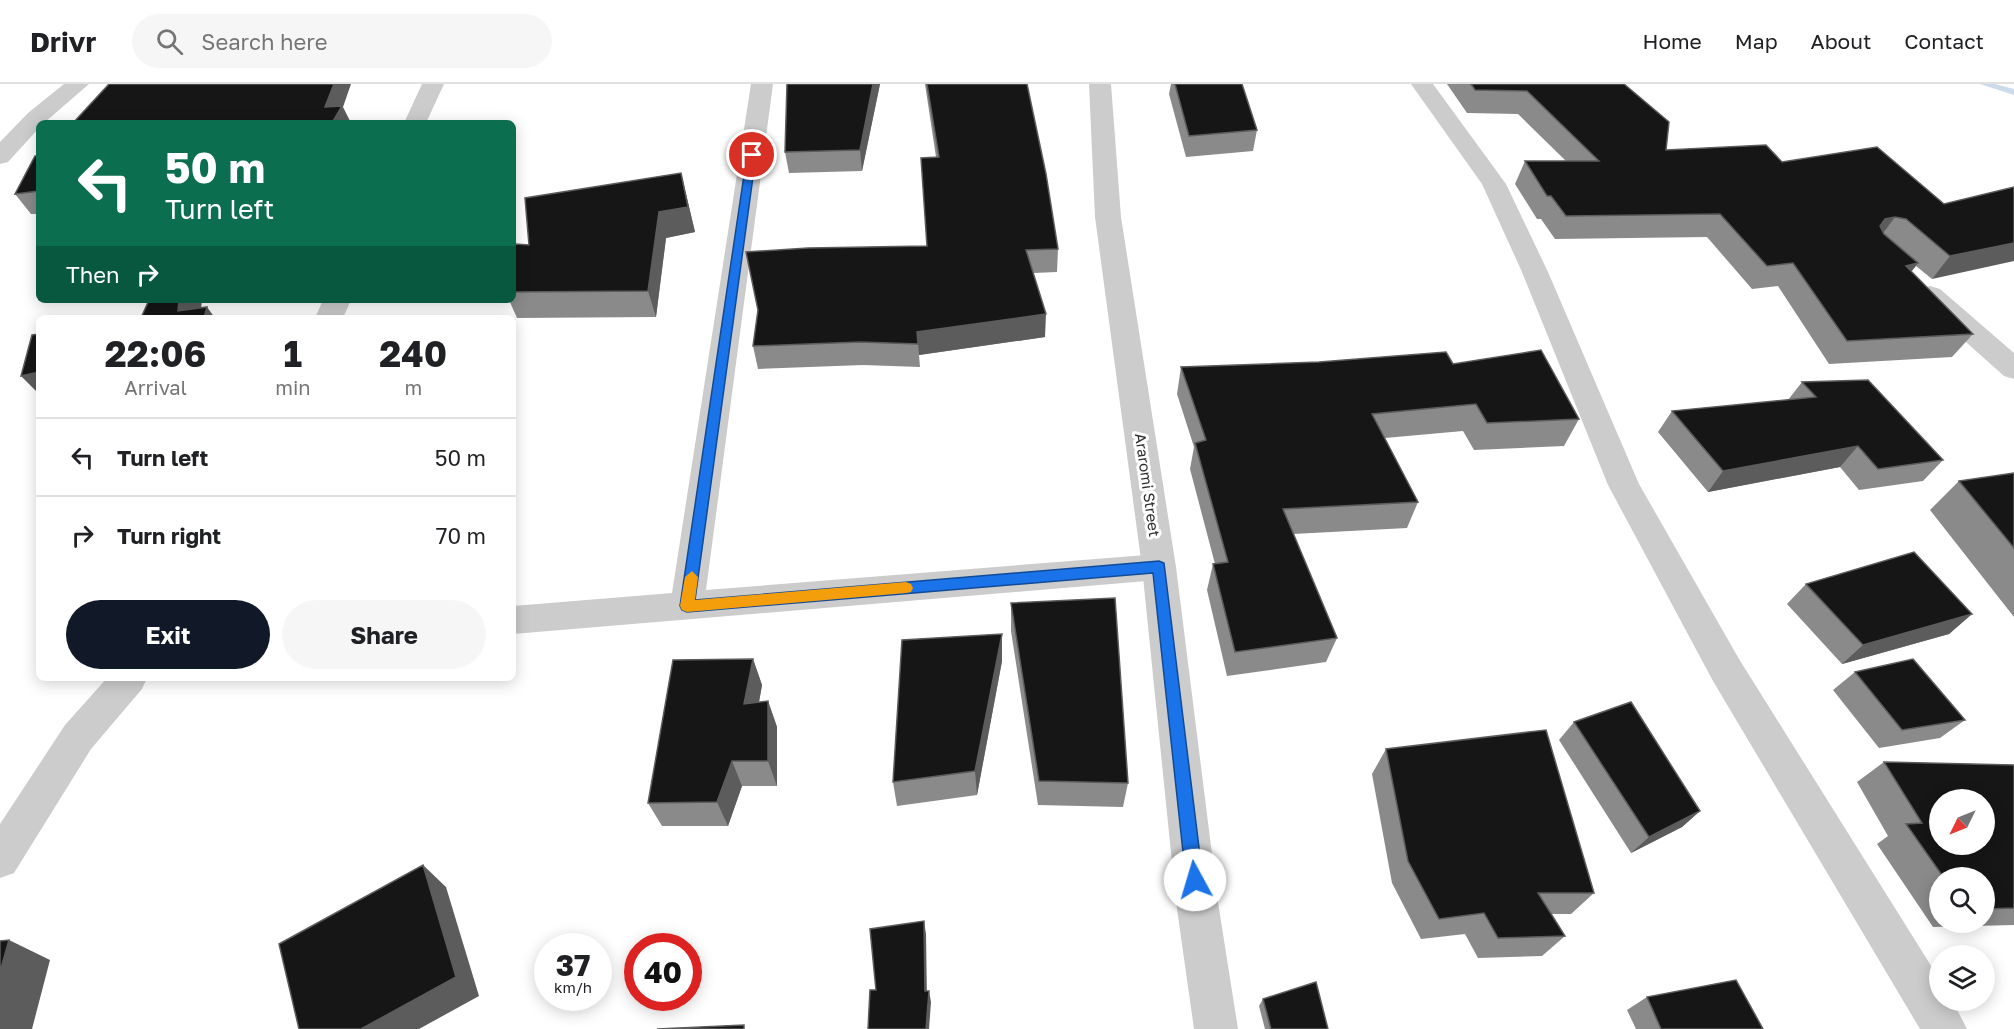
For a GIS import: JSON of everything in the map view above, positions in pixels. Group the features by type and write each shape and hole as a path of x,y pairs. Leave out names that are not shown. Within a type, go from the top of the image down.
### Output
{"street":[{"path":"0,157 16,135 50,104 78,84"},
{"path":"416,120 433,84"},
{"path":"687,606 762,84"},
{"name":"Araromi Street","path":"1100,84 1108,217 1159,567 1197,902 1216,1029"},
{"path":"1422,84 1494,184 1535,272 1624,485 1715,649 1945,1029"},
{"path":"1912,280 2014,369"},
{"path":"516,620 1159,567"},
{"path":"0,859 78,737 126,681"}],"building":[{"path":"109,84 334,84 325,107 342,106 334,120 76,120"},
{"path":"787,84 873,84 860,150 785,152"},
{"path":"927,84 1027,84 1046,174 1058,249 1026,250 1046,314 917,332 918,344 860,342 753,346 758,310 746,252 808,248 927,246 921,158 939,157"},
{"path":"1175,84 1242,84 1257,130 1189,136"},
{"path":"1471,84 1624,84 1669,122 1666,150 1766,145 1782,162 1877,147 1944,204 2014,187 2014,243 1950,256 1906,219 1895,217 1885,219 1880,226 1884,234 1918,263 1906,266 1973,334 1847,341 1793,263 1767,266 1720,214 1566,216 1551,196 1547,196 1525,161 1599,161 1527,91 1475,90"},
{"path":"35,156 36,156 36,191 15,194"},
{"path":"681,173 688,207 659,212 648,291 516,292 516,244 529,245 525,198"},
{"path":"148,303 179,303 178,311 207,307 205,315 142,315"},
{"path":"36,334 36,373 21,376 32,335"},
{"path":"1541,350 1579,419 1487,423 1476,404 1372,414 1418,502 1283,509 1337,638 1235,652 1213,564 1228,562 1195,443 1206,440 1181,367 1319,362 1446,352 1453,364"},
{"path":"1868,380 1943,460 1878,469 1858,446 1723,471 1672,411 1816,397 1802,382"},
{"path":"2014,473 2014,548 1959,481"},
{"path":"1914,552 1972,614 1863,645 1806,584"},
{"path":"1115,598 1128,783 1039,781 1011,603"},
{"path":"1002,634 975,771 893,782 902,640"},
{"path":"753,659 744,704 768,701 768,761 732,761 717,802 648,803 673,660"},
{"path":"1913,659 1965,720 1902,730 1855,672"},
{"path":"1631,702 1700,811 1649,837 1574,722"},
{"path":"1546,730 1594,893 1538,893 1565,936 1498,938 1484,913 1439,919 1408,861 1386,749"},
{"path":"1884,762 2014,765 2014,908 1995,909 1995,867 1936,867 1906,824 1922,823"},
{"path":"423,865 456,977 361,1029 299,1029 279,944"},
{"path":"924,921 925,991 929,991 926,1029 868,1029 870,990 876,990 870,929"},
{"path":"9,940 0,972 0,941"},
{"path":"1736,980 1763,1029 1661,1029 1647,997"},
{"path":"1316,982 1328,1029 1271,1029 1263,999"},
{"path":"744,1025 744,1029 657,1029"}],"waterway":[{"path":"1985,84 2014,92"}],"slow traffic":[{"path":"692,577 687,606 906,588"}],"route":[{"path":"752,155 687,606 1159,567 1195,880"}]}
